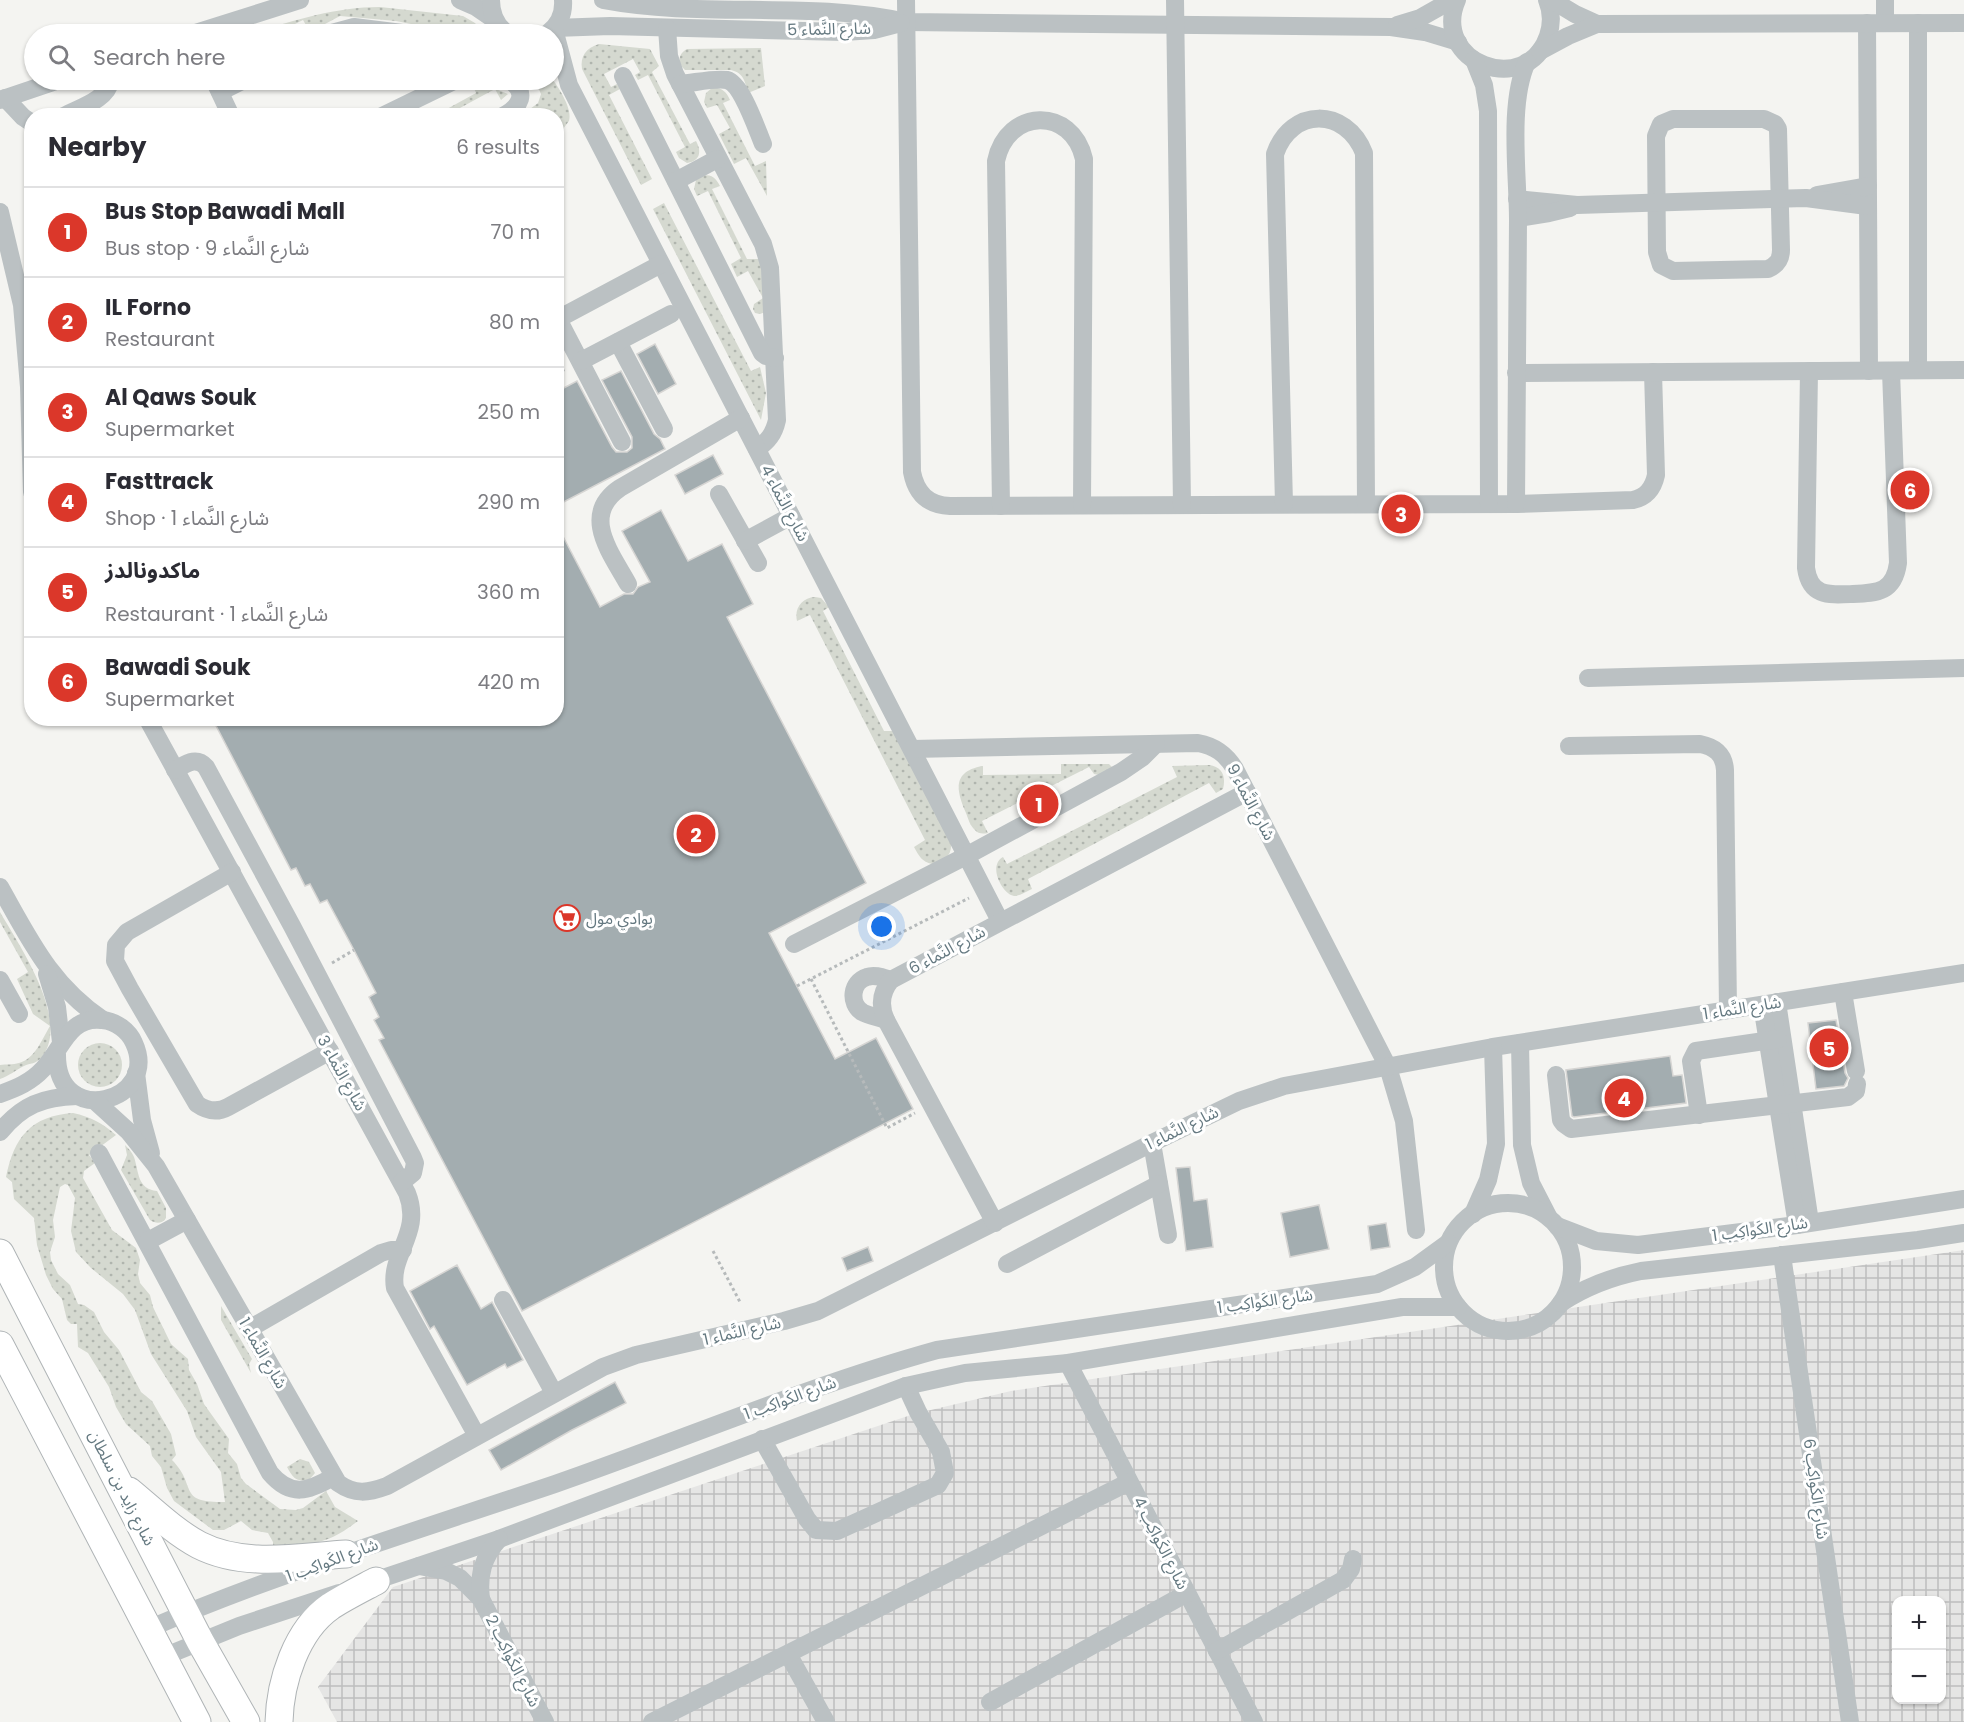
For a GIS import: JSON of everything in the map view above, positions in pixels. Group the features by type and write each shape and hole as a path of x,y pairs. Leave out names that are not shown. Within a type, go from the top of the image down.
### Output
{"highway":[{"name":"شارع زايد بن سلطان","path":"0,1253 200,1641 246,1722"},
{"path":"0,1345 197,1722"},
{"path":"119,1482 181,1533 199,1545 219,1553 263,1559 346,1554"},
{"path":"279,1722 280,1696 291,1660 303,1638 315,1621 330,1607 376,1581"}],"street":[{"path":"224,24 300,0"},
{"path":"460,0 476,7 495,20"},
{"path":"491,0 491,9 497,24"},
{"path":"556,24 561,18 563,0"},
{"name":"شارع النَّماء 5","path":"603,0 650,6 852,11 906,22"},
{"path":"906,0 912,472 914,483 928,501 939,505 1001,506 1516,504 1633,500 1646,495 1655,483 1653,372"},
{"path":"1175,0 1182,505"},
{"path":"1391,27 1420,18 1455,0"},
{"path":"1455,0 1452,24 1462,49 1483,66 1506,69 1534,57 1568,36 1597,24 1964,23"},
{"path":"1516,504 1518,218 1516,101 1520,81 1546,42 1551,23 1547,0"},
{"path":"1552,0 1597,24"},
{"path":"1885,0 1885,23"},
{"path":"906,22 1391,27 1425,32 1458,42"},
{"name":"شارع النَّماء 5","path":"564,30 667,28 844,32 874,30 906,22"},
{"path":"1867,23 1869,371"},
{"path":"1918,23 1918,370"},
{"path":"667,28 669,56 680,84 763,244 768,260 771,276 777,420 771,438 757,449"},
{"path":"1474,60 1484,85 1488,111 1489,504"},
{"name":"شارع النَّماء 4","path":"564,69 569,85 1000,921"},
{"path":"623,76 762,353 775,358"},
{"name":"شارع النَّماء 4","path":"564,79 569,85"},
{"path":"680,84 720,80 732,82 740,90 763,144"},
{"path":"2,99 29,90"},
{"path":"79,108 103,95 107,90"},
{"path":"219,90 227,108"},
{"path":"398,108 435,90"},
{"path":"515,108 520,98 519,90"},
{"path":"2,99 24,117"},
{"path":"1284,504 1274,160 1279,142 1286,132 1307,120 1319,118 1342,124 1359,141 1364,153 1366,504"},
{"path":"1673,119 1764,119 1775,124 1780,135 1781,199 1781,257 1773,267 1673,271 1667,269 1658,259 1656,136 1661,124 1673,119"},
{"path":"1001,506 996,161 1002,143 1014,129 1032,121 1041,120 1052,122 1070,131 1082,148 1084,159 1082,505"},
{"path":"676,181 717,159"},
{"path":"1806,198 1868,186"},
{"path":"1517,199 1577,205 1806,198 1868,206"},
{"path":"1518,218 1577,205"},
{"path":"0,212 24,292"},
{"path":"564,315 661,264"},
{"path":"581,361 672,314"},
{"path":"564,331 622,442"},
{"path":"618,342 664,429"},
{"path":"1516,373 1964,370"},
{"path":"1809,371 1806,568 1813,587 1831,595 1874,593 1892,583 1897,573 1891,371"},
{"path":"627,584 600,529 601,510 605,501 620,489 741,418"},
{"path":"719,494 758,563"},
{"path":"745,541 791,516"},
{"path":"1588,678 1964,668"},
{"name":"شارع النَّماء 3","path":"151,726 402,1182 411,1203 412,1224 394,1277"},
{"name":"شارع النَّماء 9","path":"912,749 1198,743 1216,748 1230,761 1388,1067 1404,1121 1416,1230"},
{"path":"794,944 966,856 1122,772 1156,744"},
{"path":"1569,746 1700,744 1709,746 1721,755 1725,770 1728,1010"},
{"path":"175,770 193,761 206,767 413,1158 415,1163 413,1173 402,1182"},
{"name":"شارع النَّماء 6","path":"995,1223 883,1013 882,999 891,980 1247,792"},
{"path":"231,872 127,932 121,938 114,952 115,961 130,989 197,1104 209,1110 222,1110 330,1051"},
{"path":"0,887 51,973 75,998 103,1020"},
{"path":"41,958 57,1007 59,1048 57,1066 60,1078 67,1088 86,1098"},
{"name":"شارع النَّماء 1","path":"86,1098 128,1131 156,1166 338,1483 353,1491 370,1492 387,1486 603,1367 624,1358 818,1311 1152,1143 1254,1095 1284,1086 1493,1047 1964,973"},
{"path":"886,1020 860,1010 856,1006 853,995 857,984 867,977 891,980"},
{"path":"0,980 19,1014"},
{"path":"1556,1075 1561,1120 1571,1129 1848,1098 1856,1091 1856,1078 1843,992"},
{"path":"1769,1003 1803,1223"},
{"path":"0,1094 31,1081 59,1048 68,1032 78,1024 90,1020 103,1020 124,1029 132,1038 137,1049 136,1073 125,1091 116,1097 55,1097 38,1101 16,1114 0,1132"},
{"path":"1699,1115 1691,1061 1693,1054 1703,1049 1775,1039"},
{"path":"1520,1043 1524,1155 1531,1183 1569,1246 1571,1282 1561,1304 1544,1320 1522,1329 1499,1330 1476,1323 1458,1307 1447,1288 1444,1277 1448,1243 1458,1227 1473,1214 1491,1205 1512,1203 1531,1208 1553,1222"},
{"path":"1473,1214 1488,1180 1496,1144 1493,1047"},
{"name":"شارع النَّماء 1","path":"136,1073 142,1120 156,1166"},
{"path":"1152,1143 1168,1235"},
{"path":"99,1153 270,1473 281,1484 297,1490 316,1487 333,1476"},
{"path":"1007,1264 1159,1184"},
{"name":"شارع الكَواكِب 1","path":"1553,1222 1596,1241 1638,1245 1964,1199"},
{"path":"148,1241 187,1220"},
{"name":"شارع الكَواكِب 1","path":"1561,1304 1579,1291 1620,1275 1964,1233"},
{"name":"شارع الكَواكِب 1","path":"148,1629 346,1554 557,1483 869,1369 937,1350 1377,1284 1415,1267 1448,1243"},
{"path":"249,1329 386,1251 403,1250"},
{"name":"شارع الكَواكِب 6","path":"1782,1256 1850,1722"},
{"path":"367,1261 394,1277 395,1288 477,1436"},
{"path":"503,1300 554,1393"},
{"name":"شارع الكَواكِب 1","path":"163,1657 239,1626 499,1539 906,1386 965,1373 1068,1363 1402,1307 1458,1307"},
{"name":"شارع الكَواكِب 4","path":"1068,1363 1254,1722"},
{"path":"762,1439 807,1519 816,1530 837,1531 938,1485 945,1473 941,1452 906,1386"},
{"path":"652,1722 1129,1482"},
{"name":"شارع الكَواكِب 2","path":"481,1599 482,1567 499,1539"},
{"path":"1217,1651 1343,1580 1351,1569 1353,1559"},
{"name":"شارع الكَواكِب 2","path":"416,1566 446,1571 460,1578 481,1599 545,1722"},
{"path":"990,1702 1186,1593"},
{"path":"788,1654 826,1722"}],"path":[{"path":"797,986 970,897 965,887 979,880"},
{"path":"811,979 887,1128 931,1104"},
{"path":"713,1251 740,1302"}],"shaded area":[{"path":"380,7 463,16 476,24 411,24 340,16 325,24 305,24 303,20 295,24 284,24 330,12"},
{"path":"599,44 650,49 659,66 652,72 690,144 696,141 698,145 699,155 695,160 687,163 679,158 676,152 685,147 648,75 638,80 635,75 640,72 633,59 604,74 611,87 617,84 620,89 609,95 652,179 641,185 582,69 585,53"},
{"path":"761,48 765,86 748,93 743,78 735,71 685,70 680,62 680,56 687,49"},
{"path":"713,87 724,91 729,97 730,100 723,103 755,166 766,161 767,196 746,158 734,164 719,134 730,128 717,105 707,108 704,102 706,93"},
{"path":"475,90 493,90 460,108 449,108 476,93"},
{"path":"496,90 508,94 501,100"},
{"path":"539,90 560,90 570,116 564,128 564,108 531,108 538,103 541,94"},
{"path":"704,175 714,178 720,186 712,189 747,259 761,259 770,310 760,314 755,313 754,304 763,298 748,271 737,277 731,264 741,258 708,191 697,196 694,189 696,180"},
{"path":"664,203 751,371 760,367 766,393 761,420 653,209"},
{"path":"821,598 829,607 823,611 884,731 893,731 951,843 949,855 940,861 932,864 923,860 914,847 925,840 810,615 797,621 796,616 800,604 806,599"},
{"path":"1061,764 1109,764 1112,767 1099,775 1094,774 1089,767 982,821 988,833 979,833 972,826 959,790 961,777 966,772 983,766 983,775 1061,774"},
{"path":"1209,765 1218,768 1222,773 1223,789 1216,793 1209,783 1028,879 1032,889 1021,894 1014,896 1001,886 996,867 998,861 1003,857 1007,864 1177,777 1172,766"},
{"path":"0,912 39,984 47,1005 50,1026 33,1014 17,979 28,972 0,922"},
{"path":"50,1026 49,1043 41,1058 0,1079 0,1065 25,1061 38,1048"},
{"path":"100,1043 109,1044 116,1049 121,1056 121,1074 116,1081 109,1086 100,1087 91,1086 84,1081 79,1074 78,1065 79,1056 84,1049 91,1044"},
{"path":"73,1113 85,1116 116,1135 89,1155 95,1163 84,1171 83,1178 112,1230 136,1248 140,1260 138,1274 140,1283 150,1295 153,1307 171,1344 188,1359 189,1370 204,1404 229,1439 228,1453 237,1464 241,1478 280,1509 303,1508 326,1491 335,1507 358,1521 336,1535 318,1542 273,1547 268,1533 252,1530 241,1521 224,1530 213,1530 174,1501 167,1488 161,1467 152,1456 150,1446 126,1424 116,1407 109,1387 88,1353 78,1347 77,1324 71,1324 67,1320 62,1299 53,1289 46,1275 37,1245 34,1218 14,1199 12,1182 6,1177 14,1151 27,1131 35,1124 58,1115","holes":["68,1185 75,1198 71,1231 76,1252 91,1268 123,1294 135,1310 151,1354 187,1411 196,1437 221,1472 225,1502 200,1500 190,1491 180,1469 172,1460 176,1455 171,1434 152,1401 141,1392 119,1350 104,1332 94,1312 78,1304 70,1285 58,1274 51,1260 50,1252 55,1237 53,1220 60,1187"]},
{"path":"125,1145 134,1157 142,1183 150,1190 157,1191 166,1208 166,1218 161,1222 150,1220 121,1170 127,1155"},
{"path":"1964,1250 1964,1722 337,1722 318,1687 393,1587 914,1414 1011,1391"},
{"path":"221,1306 252,1359 249,1364 251,1373 221,1320"},
{"path":"300,1459 309,1462 315,1473 309,1480 295,1478 287,1467"}],"building":[{"path":"655,344 676,384 658,394 637,354"},
{"path":"621,371 654,434 660,439 665,449 564,502 564,388 577,381 616,452 627,452 632,448 632,437 602,380"},
{"path":"713,455 723,474 685,494 675,475"},
{"name":"بوادي مول","path":"661,510 688,561 722,544 753,604 727,617 866,883 769,933 835,1059 876,1038 913,1109 522,1311 379,1040 384,1038 374,1020 379,1017 369,997 376,993 354,950 327,900 320,903 310,884 305,886 296,868 291,870 216,726 564,726 564,538 600,607 624,594 633,594 638,587 650,582 622,531"},
{"path":"1836,1020 1845,1073 1848,1078 1844,1086 1816,1089 1808,1023"},
{"path":"1670,1056 1673,1076 1682,1075 1686,1103 1572,1116 1566,1070"},
{"path":"1190,1167 1194,1201 1207,1199 1213,1247 1186,1251 1176,1168"},
{"path":"1319,1205 1329,1249 1290,1257 1281,1213"},
{"path":"1386,1223 1390,1247 1371,1250 1368,1226"},
{"path":"868,1247 873,1261 847,1271 842,1258"},
{"path":"457,1265 481,1309 492,1302 523,1360 507,1368 505,1364 467,1385 434,1326 430,1329 410,1291"},
{"path":"615,1382 626,1403 501,1470 489,1450"}],"place":[{"name":"Bawadi Souk","path":"1910,490"},
{"name":"Al Qaws Souk","path":"1401,514"},
{"name":"Bus Stop Bawadi Mall","path":"1039,804"},
{"name":"IL Forno","path":"696,834"},
{"name":"بوادي مول","path":"567,918"},
{"name":"ماكدونالدز","path":"1829,1048"},
{"name":"Fasttrack","path":"1624,1098"}]}
